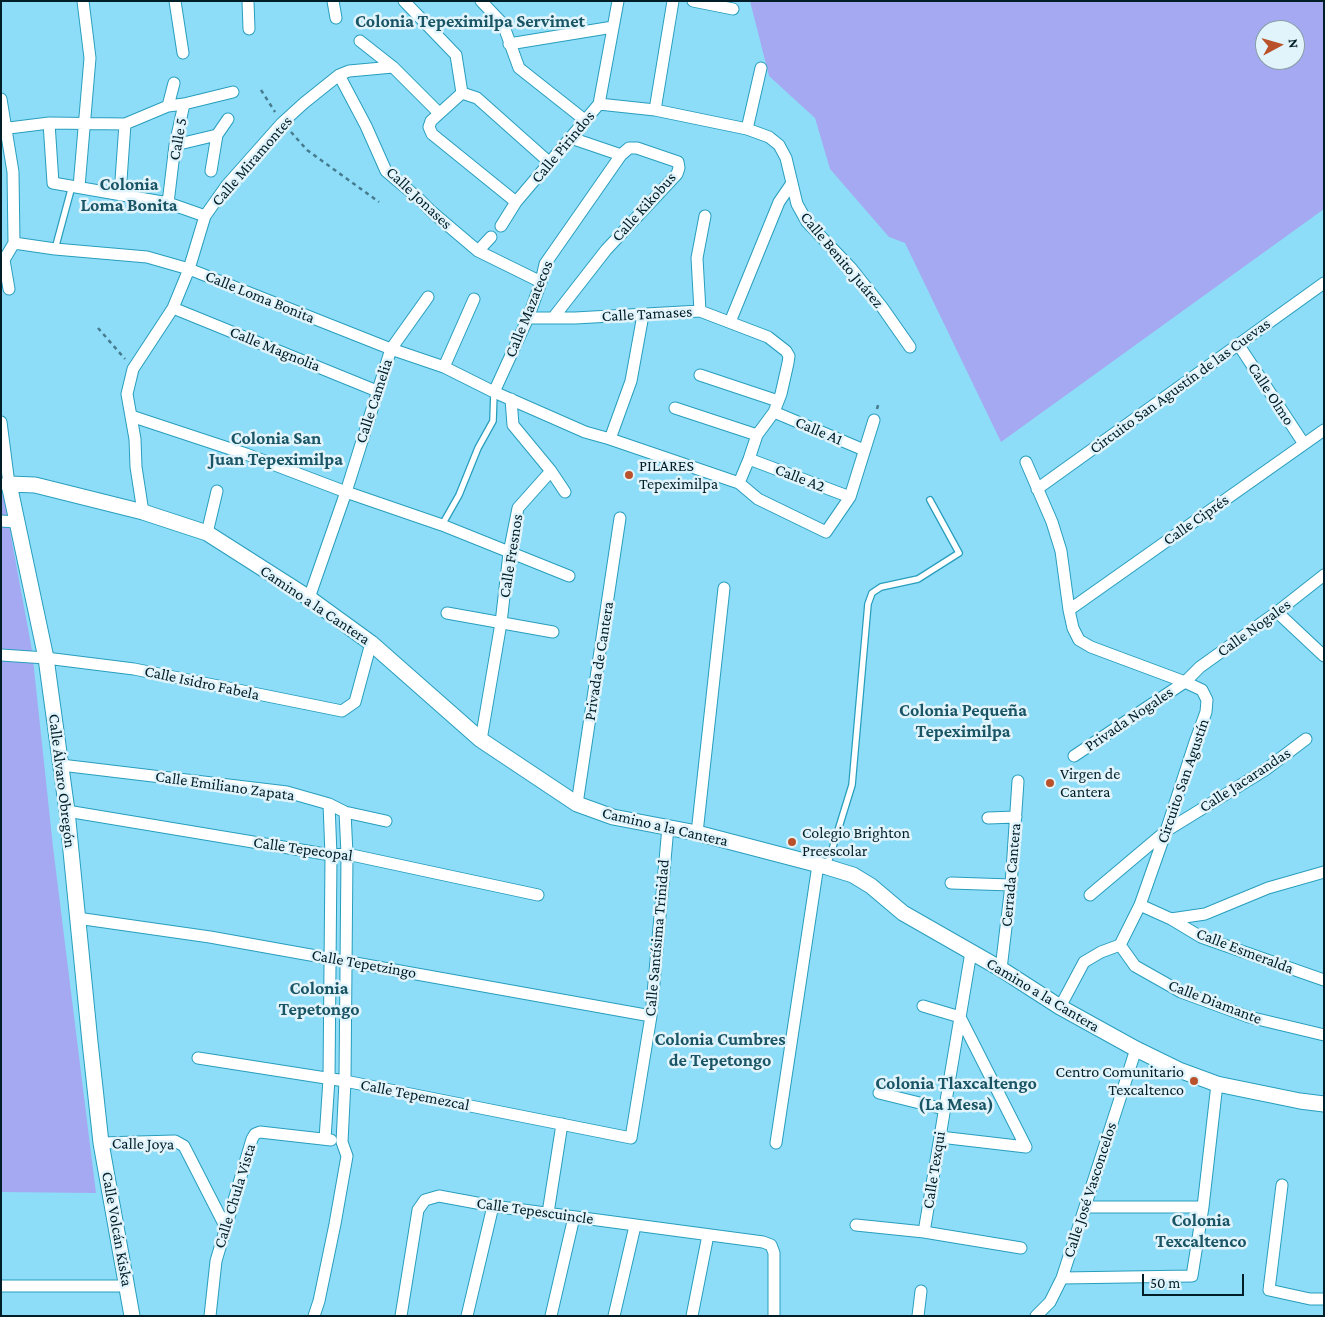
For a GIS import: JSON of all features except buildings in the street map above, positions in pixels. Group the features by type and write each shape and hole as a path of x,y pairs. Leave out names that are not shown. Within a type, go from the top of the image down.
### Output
{"street":[{"path":"76,187 85,124 90,58 84,1"},
{"path":"175,1 183,53"},
{"path":"248,1 249,29"},
{"path":"333,1 336,18"},
{"path":"404,1 456,55 462,93"},
{"path":"481,1 503,24 519,68 586,121"},
{"name":"Calle Pirindos","path":"500,226 516,202 586,121 598,104 618,1"},
{"path":"655,110 673,1"},
{"path":"693,1 733,10"},
{"path":"509,44 614,27"},
{"path":"360,41 393,67 438,113"},
{"name":"Calle Miramontes","path":"143,512 136,467 135,439 127,394 133,369 173,308 189,269 205,216 227,185 282,123 339,75 349,71 393,67"},
{"path":"747,129 761,68"},
{"name":"Calle Jonases","path":"339,75 366,126 386,171 478,251 541,282"},
{"path":"168,106 174,83"},
{"path":"4,128 49,122 125,124 168,106 233,92"},
{"path":"462,93 431,121 432,134 516,202"},
{"path":"462,93 477,98 550,163"},
{"path":"1,99 4,128 13,172 14,243 4,260 9,289"},
{"name":"Calle 5","path":"168,203 175,145 184,104"},
{"name":"Calle Benito Juárez","path":"598,104 655,110 747,129 769,137 779,144 786,158 797,204 807,222 852,268 910,347"},
{"path":"212,171 217,135 228,119"},
{"path":"49,122 53,183 168,203 205,216"},
{"path":"120,194 125,124"},
{"path":"175,145 217,135"},
{"path":"571,138 621,155"},
{"name":"Calle Kikobus","path":"553,318 606,250 677,174 679,168 678,162 637,148 629,148 621,155"},
{"name":"Calle Mazatecos","path":"494,392 528,318 541,282 545,264 621,155"},
{"path":"730,322 779,202 792,183"},
{"path":"700,311 697,258 705,216"},
{"path":"478,251 491,237"},
{"name":"Calle Loma Bonita","path":"14,243 55,249 147,257 189,269 390,349 444,367 494,392 585,432 739,483"},
{"name":"Circuito San Agustín de las Cuevas","path":"1037,489 1324,283"},
{"name":"Calle Camelia","path":"309,598 346,492 390,349 428,297"},
{"path":"444,367 474,299"},
{"name":"Calle Magnolia","path":"173,308 377,391"},
{"name":"Calle Tamases","path":"528,318 700,311 768,337 786,351 789,356 788,363 776,406"},
{"path":"610,439 631,381 644,314"},
{"name":"Calle Olmo","path":"1238,344 1304,444"},
{"name":"Calle A1","path":"700,375 776,406 864,450"},
{"path":"511,399 513,425 551,471 565,492"},
{"path":"776,406 757,435 750,459 739,483 758,499 826,532 850,497 874,420"},
{"path":"675,408 757,435"},
{"path":"131,416 246,454 346,492 442,525 569,576"},
{"name":"Calle Álvaro Obregón","path":"1,422 9,522 46,658 61,766 101,1143"},
{"name":"Calle Ciprés","path":"1069,610 1324,430"},
{"name":"Calle A2","path":"750,459 850,497"},
{"name":"Circuito San Agustín","path":"1026,462 1052,522 1061,551 1069,610 1073,628 1079,640 1091,647 1185,682 1202,690 1207,700 1206,712 1194,742 1166,831 1140,904 1120,945"},
{"name":"Calle Fresnos","path":"481,740 501,623 509,553 518,508 551,471"},
{"name":"Camino a la Cantera","path":"5,484 35,485 143,512 207,533 309,598 371,643 481,740 577,804 613,817 697,833 853,875 871,886 903,913 1002,969 1060,1007 1136,1049 1179,1070 1217,1084 1324,1104"},
{"path":"207,533 218,491"},
{"name":"Privada de Cantera","path":"577,804 620,518"},
{"name":"Calle Nogales","path":"1185,682 1200,667 1277,612 1324,575"},
{"path":"697,833 724,588"},
{"path":"1277,612 1324,656"},
{"path":"447,613 553,632"},
{"name":"Calle Isidro Fabela","path":"1,655 46,658 134,669 342,711 355,702 371,643"},
{"name":"Privada Nogales","path":"1074,756 1185,682"},
{"name":"Calle Jacarandas","path":"1090,895 1166,831 1265,770 1306,739"},
{"name":"Calle Emiliano Zapata","path":"61,766 287,792 329,804 345,812 386,821"},
{"name":"Cerrada Cantera","path":"1002,969 1011,885 1018,781"},
{"path":"325,1139 328,1079 331,855 329,804"},
{"name":"Calle Tepecopal","path":"67,811 331,855 347,854 538,895"},
{"path":"314,1316 333,1234 347,1156 342,1142 345,1081 347,854 345,812"},
{"path":"988,818 1016,817"},
{"name":"Calle Santísima Trinidad","path":"631,1138 651,1016 668,827"},
{"path":"776,1143 823,866"},
{"path":"1171,919 1205,914 1268,888 1324,872"},
{"path":"951,883 1011,885"},
{"name":"Calle Esmeralda","path":"1140,904 1171,919 1201,937 1324,980"},
{"name":"Calle Tepetzingo","path":"77,918 210,937 345,960 651,1016"},
{"path":"1060,1007 1084,962 1101,952 1120,945"},
{"name":"Calle Diamante","path":"1120,945 1135,966 1181,992 1249,1017 1324,1035"},
{"name":"Calle Texqui","path":"970,952 924,1232 1021,1248"},
{"path":"923,1006 960,1017 1026,1147 940,1137"},
{"name":"Calle José Vasconcelos","path":"1036,1316 1050,1302 1062,1278 1136,1049"},
{"name":"Calle Tepemezcal","path":"198,1058 345,1081 631,1138"},
{"path":"1062,1278 1192,1276 1203,1207 1217,1084"},
{"path":"880,1093 944,1109"},
{"path":"548,1213 562,1124"},
{"name":"Calle Chula Vista","path":"210,1316 216,1261 225,1226 255,1134 260,1132 342,1142"},
{"name":"Calle Joya","path":"101,1143 174,1141 184,1146 225,1226"},
{"name":"Calle Volcán Kiska","path":"101,1143 132,1316"},
{"path":"1282,1185 1269,1290 1310,1299 1324,1299"},
{"name":"Calle Tepescuincle","path":"401,1316 418,1210 425,1200 439,1196 493,1206 763,1242 771,1245 774,1253 774,1316"},
{"path":"467,1316 493,1206"},
{"path":"1085,1207 1203,1207"},
{"path":"551,1316 574,1217"},
{"path":"856,1225 924,1232"},
{"path":"614,1316 636,1226"},
{"path":"692,1316 708,1235"},
{"path":"1,1286 127,1286"},
{"path":"918,1316 921,1292"}],"lane":[{"path":"55,249 76,187"},
{"path":"442,525 459,495 478,448 493,421 494,392"},
{"path":"823,866 834,844 852,785 868,604 872,593 881,587 918,579 959,553 930,500"}],"path":[{"name":"Calle Jonases","path":"261,90 282,123 307,150 379,202"},
{"path":"98,328 133,369"}],"shaded area":[{"path":"750,1 1324,1 1324,209 1001,442 905,243 889,237 830,169 815,118 769,76"},
{"path":"1,482 32,650 53,847 96,1193 1,1192"}],"place":[{"name":"PILARES Tepeximilpa","path":"629,475"},
{"name":"Virgen de Cantera","path":"1050,783"},
{"name":"Colegio Brighton Preescolar","path":"792,842"},
{"name":"Centro Comunitario Texcaltenco","path":"1194,1081"}],"district":[{"name":"Colonia Tepeximilpa Servimet","path":"470,21"},
{"name":"Colonia Loma Bonita","path":"129,194"},
{"name":"Colonia San Juan Tepeximilpa","path":"276,448"},
{"name":"Colonia Pequeña Tepeximilpa","path":"963,720"},
{"name":"Colonia Tepetongo","path":"319,998"},
{"name":"Colonia Cumbres de Tepetongo","path":"720,1049"},
{"name":"Colonia Tlaxcaltengo (La Mesa)","path":"956,1093"},
{"name":"Colonia Texcaltenco","path":"1201,1230"}]}
